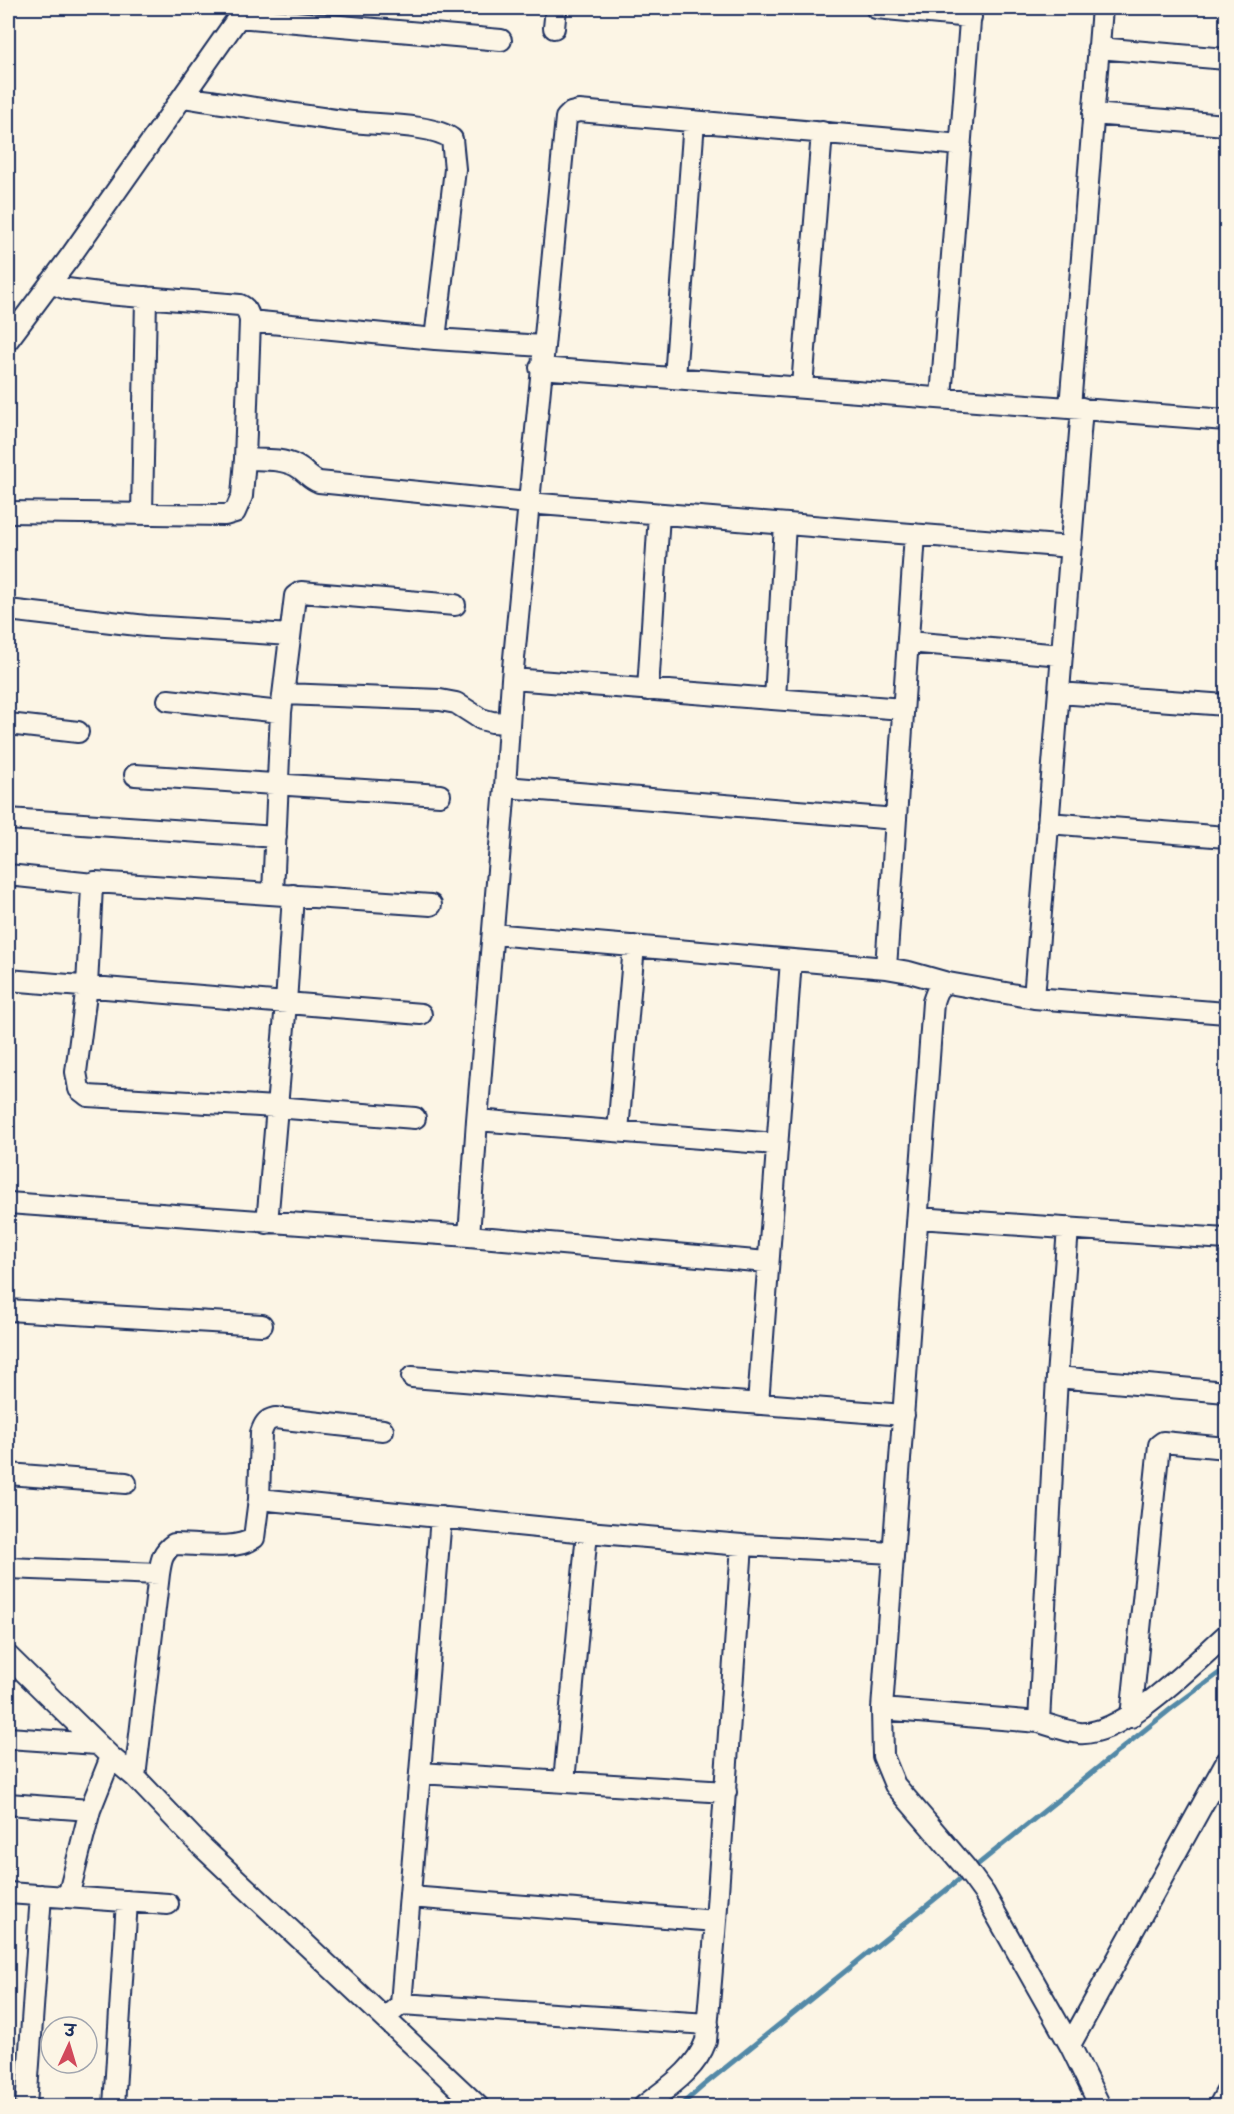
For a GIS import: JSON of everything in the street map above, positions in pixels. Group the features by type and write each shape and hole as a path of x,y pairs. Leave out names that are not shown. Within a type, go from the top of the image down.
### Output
{"street":[{"path":"554,28 556,8"},
{"path":"876,8 971,12 941,398"},
{"path":"1034,998 1071,547 1076,408 1093,114 1102,8"},
{"path":"8,340 242,12 501,40"},
{"path":"1098,48 1227,58"},
{"path":"183,97 353,122 428,129 445,134 452,139 455,169 435,339"},
{"path":"469,1236 505,787 508,723 542,346 566,118 571,113 579,111 961,145"},
{"path":"1093,114 1227,125"},
{"path":"675,378 694,121"},
{"path":"802,387 822,132"},
{"path":"8,512 225,515 236,512 242,496 250,321 245,307 67,289 50,283"},
{"path":"142,514 146,297"},
{"path":"250,321 435,339 542,346"},
{"path":"540,368 1227,420"},
{"path":"245,459 283,462 297,466 309,478 319,482 528,503 1071,547"},
{"path":"648,690 659,514"},
{"path":"775,699 785,524"},
{"path":"886,968 915,534"},
{"path":"267,1223 275,1107 286,1003 283,894 276,837 283,703 295,596 301,592 455,605"},
{"path":"8,610 146,626 290,634"},
{"path":"908,642 1062,656"},
{"path":"512,679 903,709"},
{"path":"1059,693 1227,705"},
{"path":"168,700 283,703 441,700 456,703 481,719 508,723"},
{"path":"8,724 78,732"},
{"path":"135,775 440,795"},
{"path":"505,787 896,819"},
{"path":"8,819 276,837"},
{"path":"1048,823 1227,837"},
{"path":"8,875 93,884 102,881 431,904"},
{"path":"93,884 87,986 76,1072 79,1089 88,1096 415,1118"},
{"path":"493,934 886,968 948,983 1034,998 1227,1012"},
{"path":"618,1131 634,946"},
{"path":"758,1404 791,960"},
{"path":"8,980 421,1014"},
{"path":"948,983 937,990 933,1002 882,1708 883,1756 895,1785 965,1867 984,1893 1070,2045 1100,2106"},
{"path":"477,1120 776,1144"},
{"path":"8,1203 469,1236 767,1262"},
{"path":"918,1218 1227,1239"},
{"path":"1039,1722 1057,1377 1068,1228"},
{"path":"8,1310 262,1325"},
{"path":"412,1377 904,1415"},
{"path":"1057,1377 1227,1392"},
{"path":"135,1777 162,1555 174,1544 237,1545 254,1538 259,1499 261,1432 263,1425 269,1419 383,1430"},
{"path":"1131,1717 1159,1445 1163,1442 1227,1448"},
{"path":"8,1474 126,1483"},
{"path":"259,1499 587,1532 742,1545 893,1553"},
{"path":"385,2018 401,2004 441,1517"},
{"path":"564,1782 587,1532"},
{"path":"644,2106 679,2079 700,2057 706,2041 717,1921 742,1545"},
{"path":"8,1568 159,1574"},
{"path":"882,1708 1039,1722 1080,1733 1099,1731 1131,1717 1227,1635"},
{"path":"8,1656 104,1751 135,1777 198,1843 478,2106"},
{"path":"8,1738 104,1751"},
{"path":"68,1897 104,1751"},
{"path":"1070,2045 1218,1794 1227,1762"},
{"path":"420,1773 726,1792"},
{"path":"8,1804 90,1810"},
{"path":"8,1893 168,1904"},
{"path":"26,2106 41,1895"},
{"path":"410,1897 717,1921"},
{"path":"114,2106 127,1901"},
{"path":"401,2004 708,2024"},
{"path":"1219,2106 1227,2093"}],"waterway":[{"path":"680,2106 1172,1708 1226,1668"}]}
